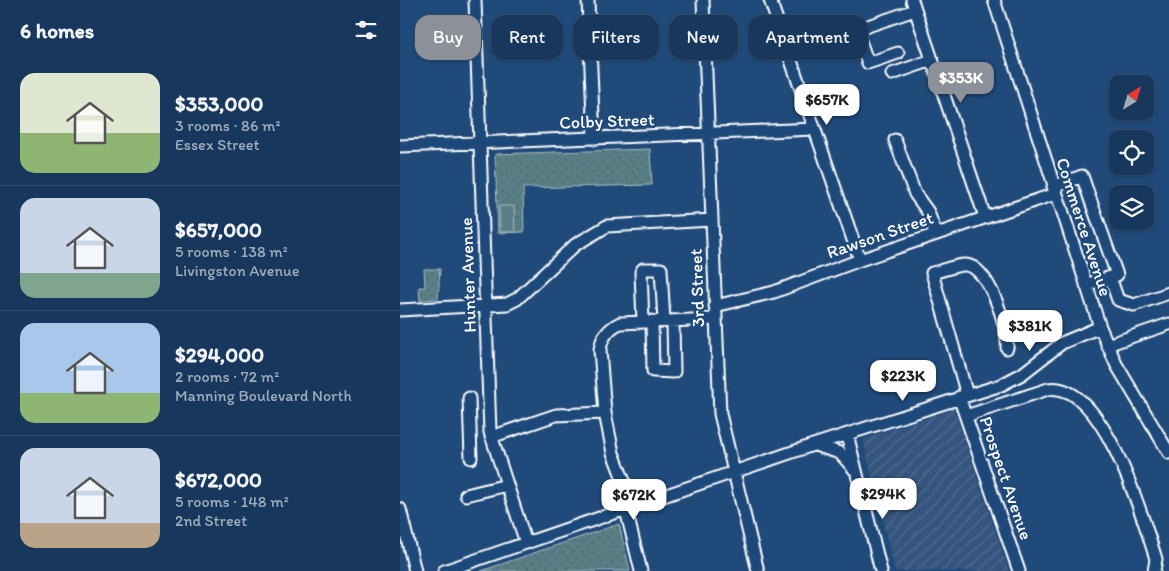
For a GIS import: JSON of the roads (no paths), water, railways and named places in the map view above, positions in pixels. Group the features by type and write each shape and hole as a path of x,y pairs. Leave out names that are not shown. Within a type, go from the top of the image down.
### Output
{"street":[{"name":"Hunter Avenue","path":"475,0 491,436 526,543"},
{"path":"588,0 594,139"},
{"name":"3rd Street","path":"704,0 720,414 758,571"},
{"path":"770,0 860,260"},
{"name":"Commerce Avenue","path":"994,0 1100,328 1116,364 1169,453"},
{"path":"898,53 868,63 856,30 913,5 985,217"},
{"path":"892,74 932,60"},
{"name":"Colby Street","path":"400,146 709,135 814,129"},
{"path":"895,140 915,194 928,212 936,234"},
{"name":"Rawson Street","path":"715,306 774,292 985,217 1054,190 1082,176 1117,275 1110,277"},
{"path":"400,310 501,306 514,301 575,245 607,226 712,220"},
{"name":"Prospect Avenue","path":"1007,348 1008,339 992,289 978,270 966,265 932,273 963,396 966,416 1019,571"},
{"path":"643,269 661,269 674,372 654,371 647,322 641,272 643,269"},
{"path":"1086,285 1110,277 1118,300 1134,305 1169,293"},
{"path":"641,571 630,508 613,453 605,413 600,350 602,340 608,332 620,323 716,320"},
{"path":"1107,345 1169,324"},
{"path":"444,571 813,445 1012,381 1062,343 1100,328"},
{"path":"966,416 1039,391 1056,388 1068,391 1081,400 1117,452 1130,481 1156,559 1154,571"},
{"path":"469,398 471,458"},
{"path":"491,436 556,415 605,413"},
{"path":"847,434 881,571"},
{"path":"813,445 840,453 858,476"},
{"path":"466,495 506,485"},
{"path":"400,510 415,571"}]}
